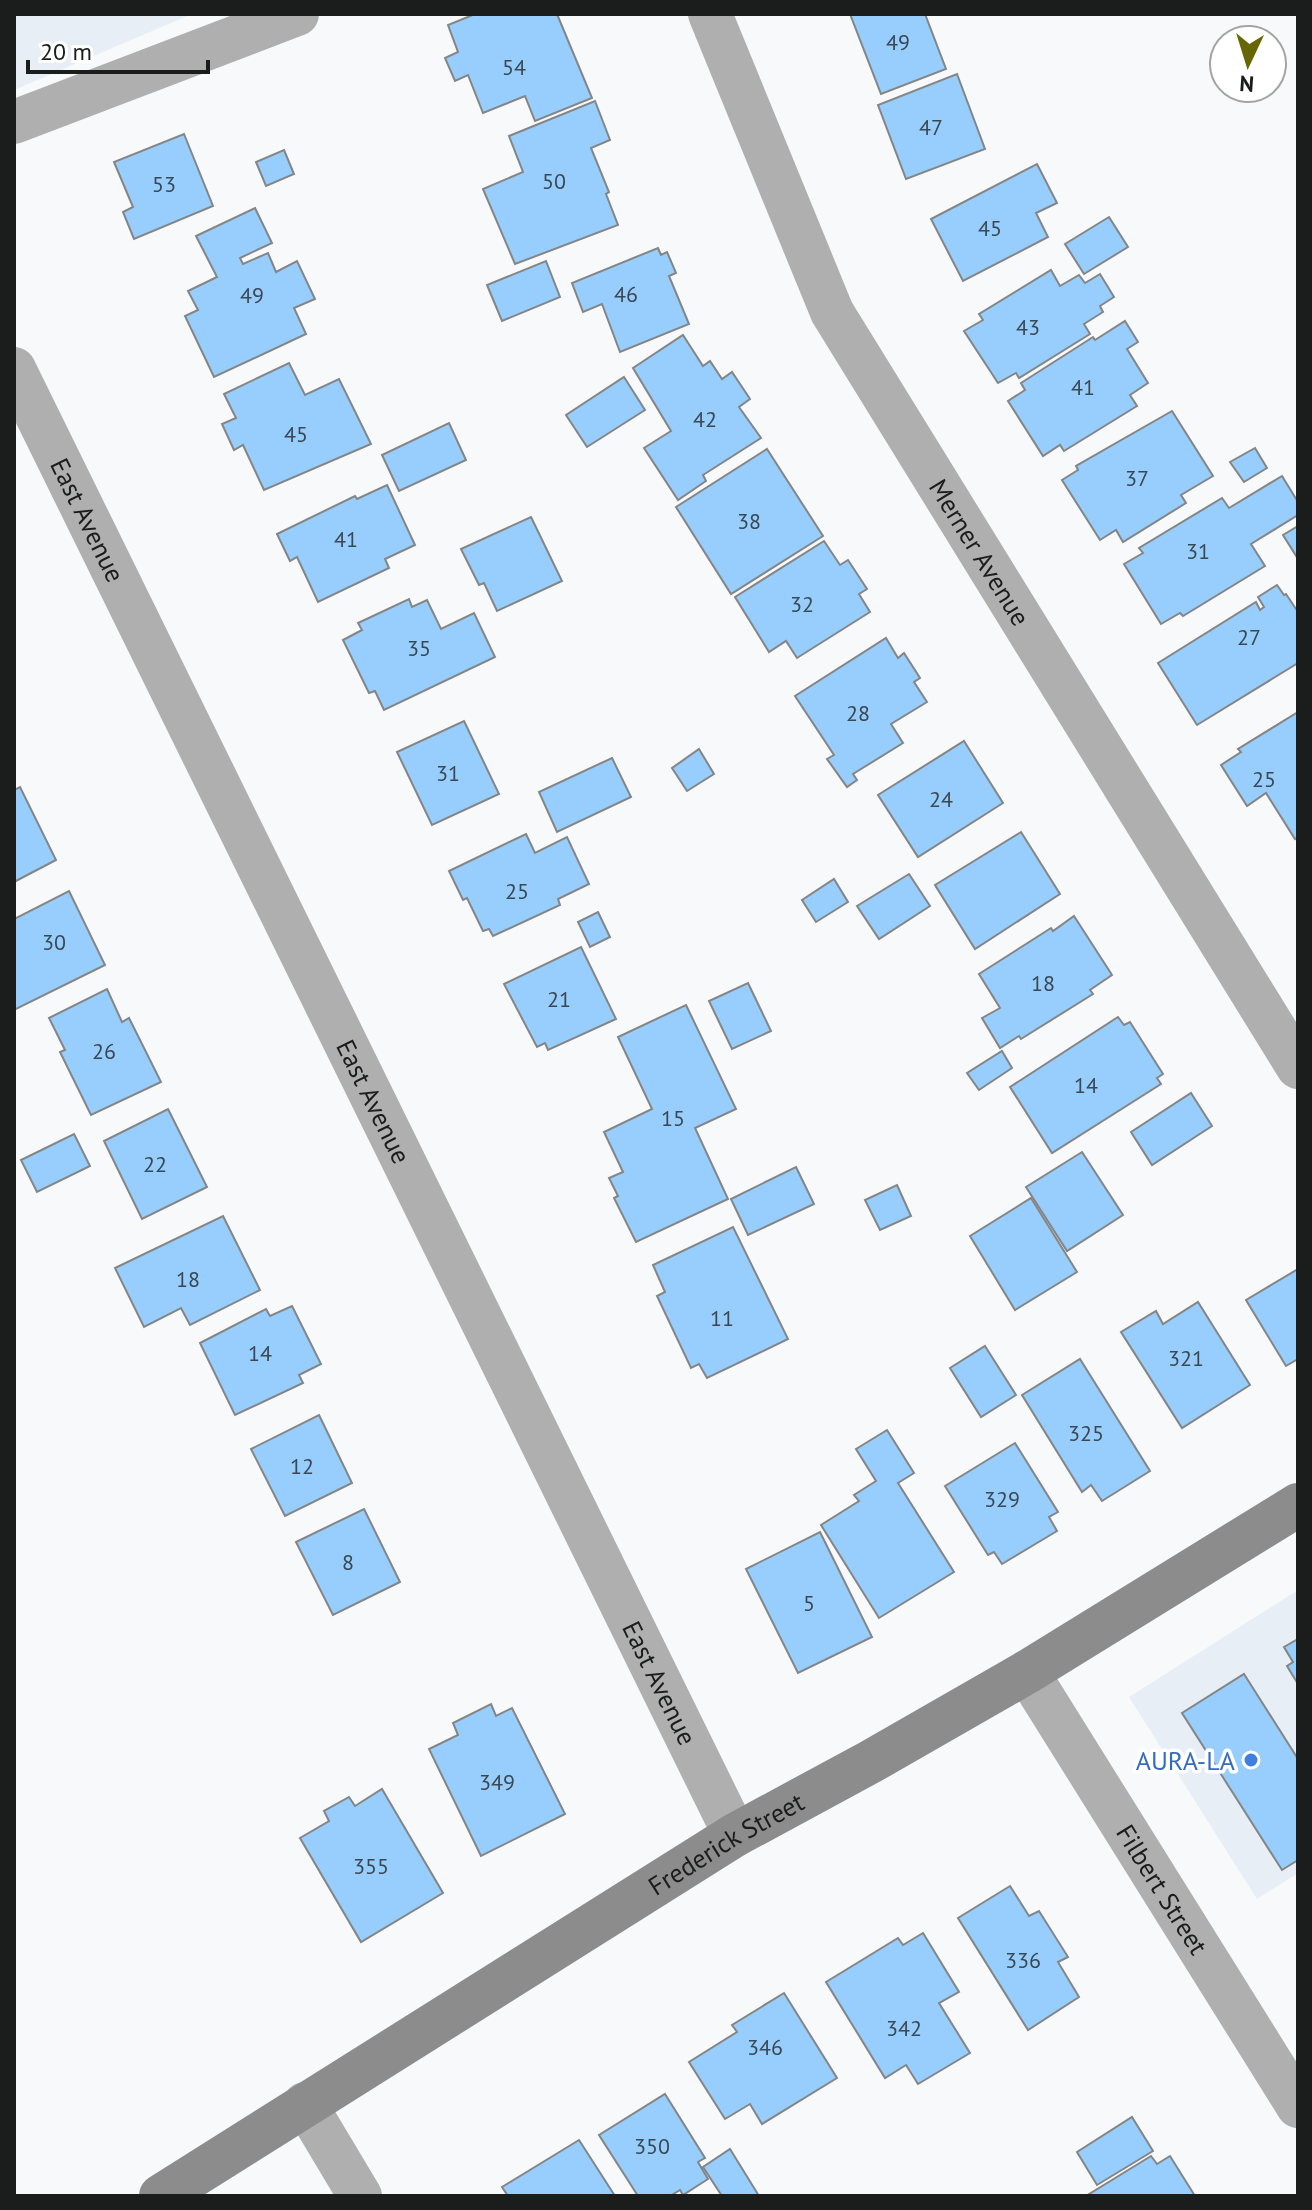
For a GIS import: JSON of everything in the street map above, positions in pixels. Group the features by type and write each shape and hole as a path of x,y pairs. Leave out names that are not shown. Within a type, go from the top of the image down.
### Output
{"main road":[{"name":"Frederick Street","path":"161,2196 735,1835 1027,1672 1298,1505"}],"street":[{"path":"14,122 297,14"},
{"name":"Merner Avenue","path":"710,14 832,312 1298,1067"},
{"name":"East Avenue","path":"14,369 735,1835"},
{"name":"Filbert Street","path":"1027,1672 1298,2106"},
{"path":"305,2104 360,2196"}],"shaded area":[{"path":"14,14 192,14 14,90"},
{"path":"1298,1590 1298,1873 1257,1899 1129,1697"}],"building":[{"path":"475,14 557,14 592,98 535,121 525,96 483,113 468,75 455,81 445,58 458,52 448,25"},
{"path":"850,14 925,14 946,69 881,94"},
{"path":"957,74 985,149 906,179 878,105"},
{"path":"595,101 610,140 591,148 609,192 606,194 618,225 515,264 483,189 523,172 509,136"},
{"path":"184,134 213,206 134,239 123,212 133,207 114,162"},
{"path":"284,150 294,174 266,186 256,162"},
{"path":"1037,164 1057,203 1036,213 1048,237 963,281 931,219"},
{"path":"255,208 272,243 240,258 243,264 268,253 276,272 297,261 315,299 294,308 306,334 214,377 185,316 198,310 188,291 217,277 196,236"},
{"path":"1109,217 1128,247 1084,274 1065,244"},
{"path":"658,248 661,255 667,252 676,273 669,276 689,324 620,352 602,304 583,312 572,283"},
{"path":"546,261 560,297 502,321 487,285"},
{"path":"1051,270 1060,286 1079,275 1085,283 1100,274 1114,297 1100,306 1103,312 1084,324 1090,334 1019,378 1016,373 998,383 964,331 983,320 979,314"},
{"path":"1125,321 1138,342 1127,349 1148,383 1130,395 1137,406 1064,451 1060,445 1043,456 1008,401 1025,390 1021,383 1093,337 1095,340"},
{"path":"683,335 703,366 710,361 722,379 732,372 750,399 739,407 761,438 703,475 706,481 678,500 644,448 671,431 633,368"},
{"path":"289,363 305,395 339,379 371,444 264,490 243,445 234,450 222,424 236,418 224,394"},
{"path":"624,377 645,410 587,447 566,415"},
{"path":"1172,411 1213,476 1181,495 1186,503 1123,542 1116,530 1100,540 1062,480 1078,470 1076,466"},
{"path":"449,423 466,460 399,491 382,455"},
{"path":"1255,448 1267,468 1244,482 1230,462"},
{"path":"767,449 823,536 731,594 676,507"},
{"path":"1282,476 1298,502 1298,515 1251,544 1265,566 1183,616 1180,613 1161,624 1124,564 1143,553 1139,548 1222,498 1229,508"},
{"path":"387,485 415,545 385,559 389,568 318,602 297,557 290,561 277,534 355,496 357,499"},
{"path":"531,517 562,581 497,611 484,583 479,585 461,549"},
{"path":"1298,526 1298,559 1283,535"},
{"path":"824,541 840,565 848,560 867,589 859,594 870,612 797,658 786,641 769,652 735,597"},
{"path":"1277,585 1298,612 1298,663 1197,725 1158,663 1256,602 1260,610 1264,607 1258,597"},
{"path":"409,599 412,607 427,600 441,629 474,613 495,657 384,710 375,691 369,693 343,640 362,630 358,623"},
{"path":"886,638 898,658 904,653 920,678 914,682 927,702 891,724 903,743 853,774 857,780 847,787 827,759 834,755 795,696"},
{"path":"1298,712 1298,837 1295,839 1266,793 1247,806 1221,765 1241,752 1238,749"},
{"path":"464,721 499,794 432,825 397,752"},
{"path":"964,741 1003,803 918,857 878,795"},
{"path":"699,749 714,774 687,791 672,768"},
{"path":"612,758 631,797 557,832 539,792"},
{"path":"20,787 56,860 14,882 14,790"},
{"path":"1021,832 1060,894 975,949 935,885"},
{"path":"526,834 535,853 567,837 589,884 558,899 560,905 493,936 489,929 483,931 449,871"},
{"path":"909,874 930,906 879,939 857,906"},
{"path":"834,879 848,902 816,922 802,900"},
{"path":"69,891 105,965 14,1010 14,919"},
{"path":"598,912 610,937 590,947 578,922"},
{"path":"1074,916 1112,975 1090,990 1093,994 1021,1039 1019,1036 1000,1048 982,1018 1000,1008 979,974"},
{"path":"581,947 616,1019 548,1050 545,1043 537,1047 504,984"},
{"path":"748,983 771,1031 732,1049 709,1001"},
{"path":"107,989 122,1022 129,1018 161,1082 91,1115 60,1052 65,1050 49,1018"},
{"path":"686,1005 736,1109 695,1128 728,1199 636,1242 614,1198 618,1196 609,1178 623,1172 604,1132 652,1109 618,1037"},
{"path":"1118,1017 1124,1025 1130,1022 1163,1074 1157,1078 1161,1084 1052,1153 1010,1087"},
{"path":"1002,1051 1012,1068 979,1090 967,1073"},
{"path":"1191,1093 1212,1126 1152,1165 1131,1132"},
{"path":"168,1109 207,1187 142,1219 104,1141"},
{"path":"74,1134 90,1166 37,1192 21,1160"},
{"path":"1082,1152 1123,1215 1067,1251 1026,1187"},
{"path":"796,1167 814,1204 748,1235 731,1199"},
{"path":"897,1185 911,1216 880,1230 865,1200"},
{"path":"1031,1198 1077,1272 1015,1310 970,1236"},
{"path":"223,1216 260,1290 190,1325 181,1308 144,1327 115,1268"},
{"path":"733,1227 788,1339 707,1378 699,1364 691,1368 657,1296 665,1292 653,1265"},
{"path":"1298,1269 1298,1359 1286,1366 1246,1300"},
{"path":"1198,1302 1250,1385 1182,1428 1121,1332 1156,1311 1163,1324"},
{"path":"292,1306 321,1364 299,1375 303,1383 235,1415 200,1343 266,1309 270,1316"},
{"path":"985,1346 1016,1395 981,1417 950,1368"},
{"path":"1080,1359 1150,1471 1102,1501 1091,1485 1082,1492 1022,1395"},
{"path":"319,1415 352,1483 285,1516 251,1449"},
{"path":"887,1430 914,1473 898,1483 954,1572 879,1618 821,1525 859,1501 854,1495 876,1481 856,1449"},
{"path":"1015,1443 1058,1512 1049,1517 1057,1531 1002,1564 994,1552 988,1555 945,1486"},
{"path":"364,1509 400,1582 333,1615 296,1542"},
{"path":"820,1532 872,1637 798,1673 746,1569"},
{"path":"1298,1639 1298,1684 1287,1666 1293,1662 1284,1647"},
{"path":"1244,1674 1298,1759 1298,1860 1282,1870 1182,1713"},
{"path":"491,1704 496,1716 512,1708 565,1814 481,1856 429,1749 458,1735 453,1723"},
{"path":"382,1789 443,1893 361,1942 300,1838 329,1821 324,1811 349,1797 355,1806"},
{"path":"1010,1886 1029,1916 1039,1911 1068,1957 1058,1962 1079,1997 1028,2030 958,1918"},
{"path":"923,1933 959,1992 939,2003 970,2053 918,2084 906,2065 885,2078 826,1982 898,1938 903,1945"},
{"path":"784,1993 837,2078 762,2124 750,2104 725,2119 689,2062 737,2032 732,2025"},
{"path":"665,2094 705,2158 698,2162 708,2179 683,2195 680,2190 670,2196 638,2196 599,2135"},
{"path":"1132,2117 1153,2151 1097,2185 1077,2152"},
{"path":"579,2140 615,2196 508,2196 502,2187"},
{"path":"730,2149 759,2196 722,2196 703,2167"},
{"path":"1151,2156 1157,2164 1170,2156 1195,2196 1086,2196"}],"place":[{"name":"AURA-LA","path":"1251,1760"}]}
